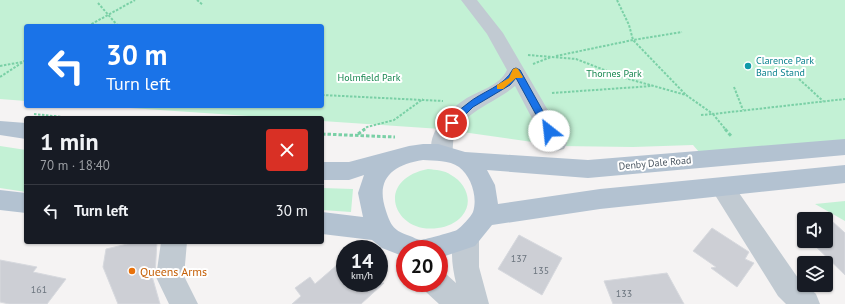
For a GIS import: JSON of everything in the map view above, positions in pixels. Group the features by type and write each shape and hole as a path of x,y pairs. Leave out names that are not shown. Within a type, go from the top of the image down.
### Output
{"main road":[{"path":"0,128 24,131"},
{"name":"Denby Dale Road","path":"465,160 588,169 845,147"},
{"path":"324,171 349,171 411,153 442,152 465,160 477,173 485,189 485,216"},
{"path":"393,159 380,170 370,190 370,200 396,240"},
{"path":"448,244 466,238 485,216 600,199 845,174"},
{"path":"0,200 24,203"},
{"path":"324,224 396,243"}],"street":[{"path":"468,0 495,33 556,143"},
{"path":"442,152 442,139 458,115 470,105 507,83 515,75 511,62"},
{"path":"722,186 784,281 806,304"},
{"path":"466,238 466,267 476,304"},
{"path":"174,244 170,277 184,304"},
{"path":"446,292 459,304"}],"path":[{"path":"92,24 135,0"},
{"path":"197,0 203,5"},
{"path":"617,0 629,25 633,40 686,94 713,114 747,156"},
{"path":"98,3 116,24"},
{"path":"511,62 552,57 633,40 682,32"},
{"path":"511,62 552,57 576,59 625,78 686,94"},
{"path":"0,66 24,61"},
{"path":"0,77 24,62"},
{"path":"799,79 823,101"},
{"path":"529,95 654,86"},
{"path":"734,87 743,110"},
{"path":"324,95 435,100"},
{"path":"358,135 367,127 394,120 423,99"},
{"path":"702,115 845,99"},
{"path":"324,134 396,137"}],"green space":[{"name":"Thornes Park","path":"0,0 845,0 845,147 705,159 693,145 633,147 560,146 441,129 324,121 324,116 249,116 131,108 324,108 324,24 24,24 24,101 0,99"},
{"path":"0,146 24,150 24,192 0,188"},
{"path":"428,169 448,173 461,183 467,193 468,199 466,211 457,221 445,227 423,228 410,223 401,215 396,205 395,194 400,184 411,175"},
{"path":"324,188 353,189 351,212 324,210"},
{"path":"845,201 845,221 833,214 833,212 829,212 815,204"}],"building":[{"path":"833,222 845,233 845,275 833,263 833,256 825,256 817,248 833,248"},
{"path":"712,228 749,252 745,259 754,263 737,287 711,268 716,267 693,251"},
{"path":"519,235 562,258 542,295 498,269"},
{"name":"Queens Arms","path":"127,244 157,244 155,275 152,276 160,304 118,304 103,267 106,249"},
{"path":"0,260 37,267 33,272 66,279 47,304 9,304 0,302"},
{"path":"336,266 336,292 374,292 361,304 292,304 301,296 295,288 310,277 315,284"},
{"path":"667,273 684,304 613,304 604,281"}],"slow traffic":[{"path":"500,87 512,79 516,70 519,77"}],"place":[{"name":"Clarence Park Band Stand","path":"748,66"},
{"name":"Queens Arms","path":"132,271"}],"route":[{"path":"452,123 458,115 470,105 512,79 516,70 549,131"}],"park label":[{"name":"Holmfield Park","path":"369,77"}]}
